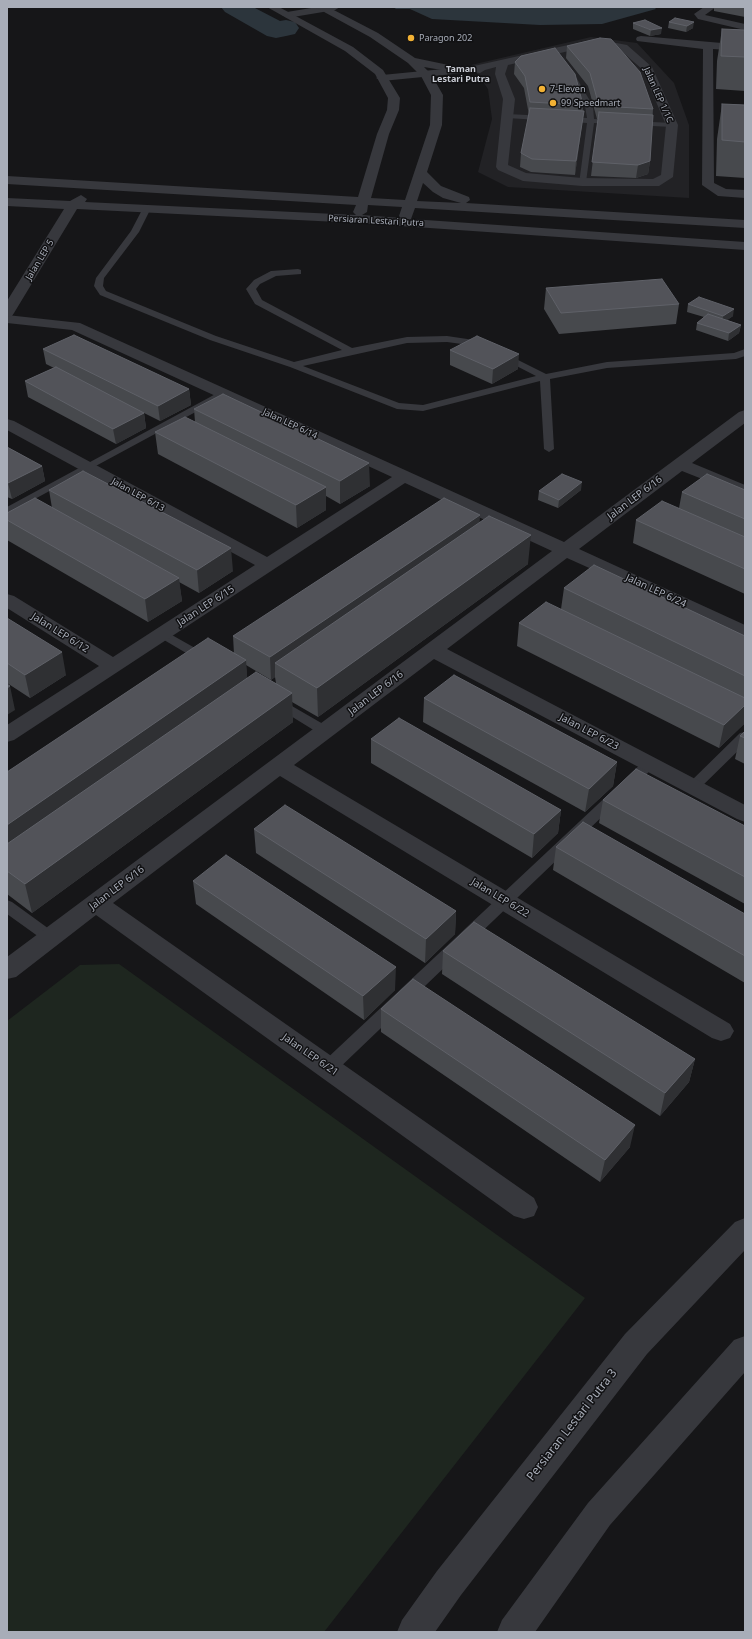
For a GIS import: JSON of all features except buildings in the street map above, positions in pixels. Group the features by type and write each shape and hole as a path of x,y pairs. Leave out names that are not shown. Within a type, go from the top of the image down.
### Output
{"street":[{"path":"272,7 348,49 379,72 394,98 393,110 372,171 358,219"},
{"path":"287,15 335,7"},
{"path":"711,7 700,14 702,17 745,27"},
{"path":"322,8 374,36 412,60 426,74 437,95 436,125 404,222"},
{"path":"641,39 745,48"},
{"name":"Jalan LEP 1/1C","path":"503,63 556,54 596,42 623,47 647,67 672,125 667,177 655,183 582,182"},
{"path":"708,46 708,184 723,193 745,194"},
{"path":"412,60 459,70"},
{"path":"382,78 474,69 503,63"},
{"path":"503,63 500,70 501,79 509,99 502,167 523,177 582,182"},
{"path":"474,69 494,74 501,79"},
{"path":"437,95 459,70"},
{"path":"286,195 333,192 351,187 361,183 372,171"},
{"path":"420,173 437,190 448,195 506,208"},
{"name":"Persiaran Lestari Putra","path":"7,180 410,202 745,224"},
{"path":"72,206 91,192 113,185"},
{"name":"Persiaran Lestari Putra","path":"7,202 146,210 358,219 745,246"},
{"name":"Jalan LEP 5","path":"7,313 72,206"},
{"name":"Jalan LEP 6/14","path":"7,319 75,326 566,550"},
{"name":"Jalan LEP 6/16","path":"7,970 745,416"},
{"name":"Jalan LEP 6/13","path":"8,424 268,565"},
{"path":"680,464 745,491"},
{"name":"Jalan LEP 6/15","path":"7,736 405,476"},
{"name":"Jalan LEP 6/24","path":"566,550 745,632"},
{"name":"Jalan LEP 6/12","path":"7,600 113,666"},
{"name":"Jalan LEP 6/23","path":"433,650 745,814"},
{"name":"Jalan LEP 6/22","path":"279,766 721,1031"},
{"name":"Jalan LEP 6/21","path":"96,903 524,1207"},
{"name":"Persiaran Lestari Putra 3","path":"414,1632 449,1583 636,1344 745,1231"},
{"path":"514,1632 599,1514 745,1350"}],"lane":[{"path":"566,68 589,106 591,120 582,182"},
{"path":"507,116 672,125"},
{"path":"146,210 135,232 100,278 98,286 103,293 213,338 294,365 397,406 423,408 545,377 607,366 736,356 745,352"},
{"path":"298,272 274,273 257,282 251,289 258,302 351,351"},
{"path":"294,365 351,351 407,340 447,339 471,342 513,359 545,377"},
{"path":"545,377 549,449"},
{"path":"7,511 223,393"},
{"path":"163,634 217,666"},
{"path":"264,694 325,731"},
{"path":"694,787 745,736"},
{"path":"328,1068 649,764"},
{"path":"7,906 50,938"}],"shaded area":[{"path":"393,7 654,7 656,9 602,24 540,25 432,19 410,9 396,9"},
{"name":"Paragon 202","path":"591,37 637,43 674,83 689,125 689,198 508,187 478,172 492,119 488,89 471,65"},
{"path":"119,964 585,1298 324,1632 7,1632 7,1021 80,965"}],"waterway":[{"path":"234,7 276,30 286,28"}],"place":[{"name":"Paragon 202","path":"411,38"},
{"name":"7-Eleven","path":"542,89"},
{"name":"99 Speedmart","path":"553,103"}],"district":[{"name":"Taman Lestari Putra","path":"461,74"}]}
